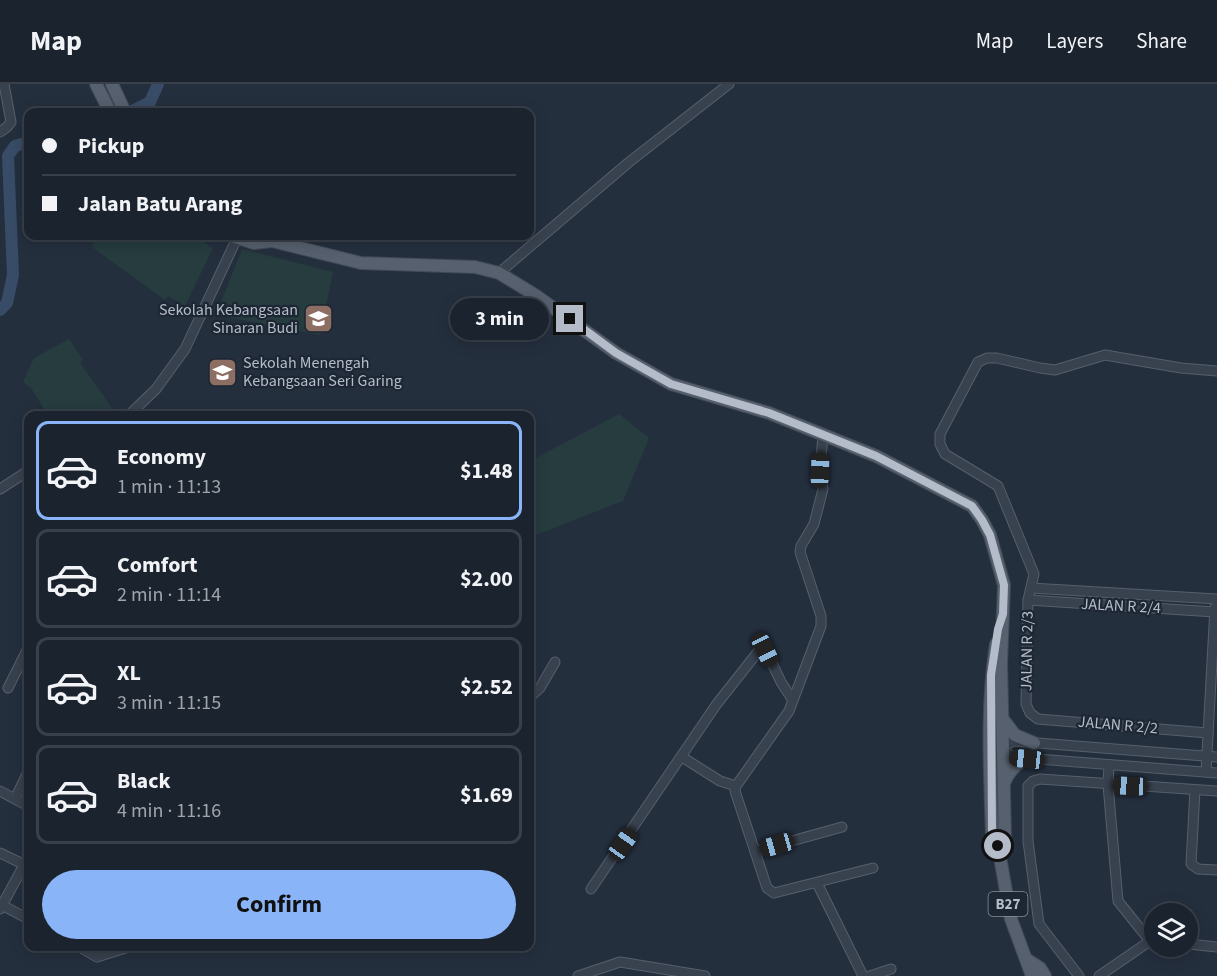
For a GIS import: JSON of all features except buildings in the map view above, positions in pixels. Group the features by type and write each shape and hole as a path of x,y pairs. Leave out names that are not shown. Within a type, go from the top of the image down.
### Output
{"main road":[{"path":"96,84 110,93 121,108"},
{"name":"B27","path":"246,240 254,243 262,240"},
{"name":"B27","path":"275,240 361,263 475,267 499,273 535,295 616,353 671,384 769,413 876,456 972,506 990,535 1004,585 1002,748 1005,837 998,846 1011,920 1032,976"},
{"path":"998,846 992,836 991,675 998,629 1003,614"},
{"path":"1002,717 1015,735 1034,743"},
{"path":"990,733 1002,748 995,754 990,764"},
{"path":"1003,786 1008,774 1016,765 1027,759"},
{"name":"B27","path":"1026,959 1040,968 1046,976"}],"street":[{"path":"0,132 11,122 4,84"},
{"path":"499,273 628,163 729,84"},
{"path":"133,411 156,389 185,349 234,240"},
{"name":"JALAN R 2/3","path":"1030,713 1026,704 1028,600 1034,574 998,486 945,454 940,444 940,434 978,362 997,357 1055,370 1105,355 1181,368 1217,371"},
{"path":"823,435 820,470 823,489 814,524 800,552 821,616 821,626 789,711 736,786 735,791 767,888 770,891 817,883 873,868"},
{"path":"0,489 24,474"},
{"path":"1031,588 1216,599 1206,772"},
{"name":"JALAN R 2/4","path":"1028,600 1215,612"},
{"path":"591,889 716,705 761,648 765,650 792,699"},
{"path":"8,688 24,656"},
{"path":"534,694 555,662"},
{"name":"JALAN R 2/2","path":"1030,713 1038,719 1208,733"},
{"path":"1217,757 1012,741 1002,748 1012,757 1027,759 1217,773"},
{"path":"682,757 720,781 736,786"},
{"path":"1109,765 1108,785 1118,901 1144,931"},
{"path":"1079,976 1039,924 1028,841 1028,786 1040,779 1217,791"},
{"path":"15,799 24,780"},
{"path":"0,790 24,804"},
{"path":"1195,790 1191,864 1198,869 1217,870"},
{"path":"756,851 842,827"},
{"path":"0,852 24,865"},
{"path":"24,869 1,907 24,917"},
{"path":"817,883 862,976"},
{"path":"1198,945 1217,947"},
{"path":"1099,976 1144,947"},
{"path":"87,951 97,957 116,951"},
{"path":"578,976 620,962 678,974 705,976"},
{"path":"870,976 891,969"}],"green space":[{"path":"95,240 200,240 213,248 185,306 168,296 165,300 92,247"},
{"path":"242,249 333,272 320,335 216,315"},
{"path":"69,339 83,360 80,363 112,408 106,411 45,411 31,388 23,382 34,358"},
{"path":"619,414 649,438 623,501 534,536 534,459"}],"waterway":[{"path":"138,108 150,102 158,84"},
{"path":"0,310 7,303 13,275 8,156 15,146 24,143"}],"place":[{"name":"Sekolah Kebangsaan Sinaran Budi","path":"319,319"},
{"name":"Sekolah Menengah Kebangsaan Seri Garing","path":"222,372"}],"route":[{"path":"570,319 616,353 671,384 769,413 876,456 972,506 990,535 1004,585 1005,597 991,675 992,836 998,846"}]}
